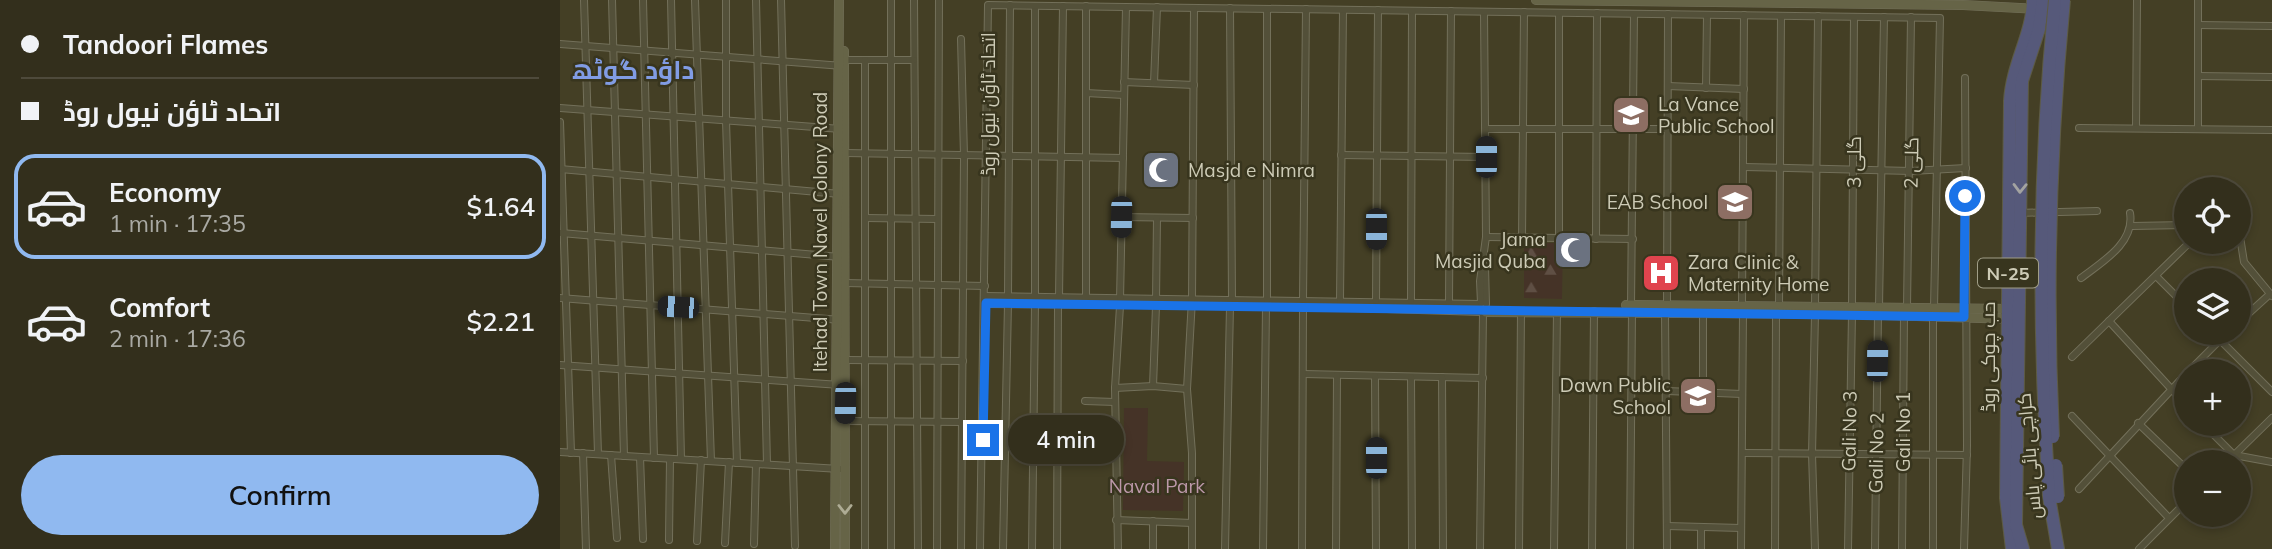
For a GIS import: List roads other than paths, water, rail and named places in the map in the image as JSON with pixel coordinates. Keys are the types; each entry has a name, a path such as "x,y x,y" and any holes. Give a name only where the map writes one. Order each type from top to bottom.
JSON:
{"highway":[{"name":"کراچی بائی پاس","path":"2054,497 2042,395 2042,154 2055,0"},
{"name":"کراچی بائی پاس","path":"2057,544 2051,396 2050,260 2054,107 2064,0"},
{"path":"2023,549 2016,525 2014,213 2022,81 2038,4"},
{"name":"حب چوکی روڈ","path":"2012,549 2007,498 2013,314"}],"street":[{"path":"584,0 598,454"},
{"path":"612,0 624,456"},
{"path":"643,0 654,458"},
{"path":"671,0 681,459"},
{"path":"695,0 711,461"},
{"path":"726,0 726,121 737,463"},
{"path":"756,0 767,464"},
{"path":"781,0 795,546"},
{"name":"Itehad Town Navel Colony Road","path":"839,0 842,64"},
{"name":"Itehad Town Navel Colony Road","path":"845,0 841,129 840,469 845,549"},
{"path":"891,0 891,549"},
{"path":"914,0 918,549"},
{"path":"937,549 939,0"},
{"path":"1536,0 2038,4"},
{"path":"2136,127 2137,0"},
{"path":"2198,0 2198,128"},
{"name":"اتحاد ٹاؤن نیول روڈ","path":"980,549 986,300 988,5 1940,18 1937,169"},
{"path":"1003,549 1010,5"},
{"path":"1032,549 1035,6"},
{"path":"1057,549 1063,6"},
{"path":"1086,6 1086,299"},
{"path":"1118,549 1115,388 1120,303 1126,7"},
{"path":"1154,83 1157,7"},
{"path":"1192,549 1192,453 1187,389 1192,303 1194,8"},
{"path":"1225,549 1231,303 1230,8"},
{"path":"1263,549 1267,9"},
{"path":"1303,549 1306,9"},
{"path":"1340,301 1343,10"},
{"path":"1376,301 1378,10"},
{"path":"1411,301 1412,11"},
{"path":"1449,303 1451,11"},
{"path":"1480,549 1486,237 1485,12"},
{"path":"1522,238 1524,12"},
{"path":"1559,13 1559,238"},
{"path":"1597,13 1597,239"},
{"path":"1630,549 1634,14"},
{"path":"1667,549 1668,14"},
{"path":"1706,88 1707,15"},
{"path":"1741,549 1744,15"},
{"path":"1775,549 1781,16"},
{"path":"1815,549 1812,454 1818,16"},
{"name":"گلی 3","path":"1852,310 1854,17"},
{"name":"گلی 2","path":"1878,311 1884,17"},
{"name":"گلی 2","path":"1905,312 1911,171 1911,18"},
{"path":"2198,25 2272,26"},
{"path":"961,39 964,156 961,549"},
{"path":"560,44 783,63 842,64 865,60 914,60"},
{"path":"865,60 865,549"},
{"path":"2198,76 2272,77"},
{"path":"1964,549 1967,455 1964,313 1965,78"},
{"path":"1124,82 1194,85"},
{"path":"1668,86 1744,89"},
{"path":"1086,93 1124,95"},
{"path":"560,108 841,129"},
{"path":"560,122 563,299 571,453"},
{"path":"2079,128 2272,130"},
{"name":"Itehad Town Navel Colony Road","path":"841,129 845,153 841,194"},
{"path":"1486,129 1668,129"},
{"path":"845,153 1123,158"},
{"path":"1341,155 1486,157"},
{"path":"1744,167 1911,171 1966,168"},
{"path":"561,169 841,194"},
{"path":"1933,549 1937,169"},
{"path":"2014,213 2097,211"},
{"path":"2081,278 2126,239 2132,226 2130,213"},
{"path":"1121,217 1193,218"},
{"path":"866,218 937,219"},
{"path":"1153,386 1157,218"},
{"path":"2132,226 2174,225"},
{"path":"562,233 841,257"},
{"path":"1486,237 1633,239"},
{"path":"2072,357 2178,254"},
{"path":"2243,254 2244,262 2271,295 2251,312"},
{"name":"Itehad Town Navel Colony Road","path":"835,549 845,421 841,385 846,360 842,320 845,283 841,257"},
{"path":"2156,276 2174,294"},
{"path":"845,283 985,286"},
{"path":"563,299 842,320"},
{"path":"1058,301 1086,299 1120,303"},
{"path":"986,300 2013,314"},
{"path":"1303,303 1411,301 1521,311 1632,308"},
{"path":"1666,308 1703,313 1742,309"},
{"name":"Gali No 3","path":"1848,549 1852,310"},
{"path":"1519,549 1521,311"},
{"path":"1554,549 1557,311"},
{"path":"1592,549 1594,311"},
{"name":"Gali No 2","path":"1875,549 1878,311"},
{"name":"Gali No 1","path":"1902,549 1905,312"},
{"path":"1703,313 1703,392"},
{"path":"2109,321 2174,393"},
{"path":"2201,359 2215,345"},
{"path":"2225,345 2272,392"},
{"path":"846,360 963,361"},
{"path":"560,365 841,385"},
{"path":"1304,374 1483,378"},
{"path":"1336,549 1337,375"},
{"path":"1376,376 1376,549"},
{"path":"1411,376 1412,549"},
{"path":"1442,377 1443,549"},
{"path":"1115,388 1153,386 1187,389"},
{"path":"2079,489 2174,387"},
{"path":"1667,391 1742,394"},
{"path":"1085,401 1115,402"},
{"path":"2072,416 2169,518"},
{"path":"2239,450 2272,418"},
{"path":"845,421 962,422"},
{"path":"2138,423 2174,458"},
{"path":"2215,436 2229,450"},
{"path":"560,452 840,469"},
{"path":"583,453 586,549"},
{"path":"1742,453 1967,455"},
{"path":"611,455 617,538"},
{"path":"640,457 643,539"},
{"path":"669,540 670,458"},
{"path":"2251,458 2272,462"},
{"path":"697,541 701,460"},
{"path":"725,543 729,462"},
{"path":"754,544 756,464"},
{"path":"2138,549 2174,513"},
{"path":"1116,520 1192,523"},
{"path":"1153,521 1153,549"},
{"path":"1667,526 1741,528"},
{"path":"1701,549 1702,527"}],"place":[{"name":"La Vance Public School","path":"1631,115"},
{"name":"Masjd e Nimra","path":"1161,170"},
{"name":"EAB School","path":"1735,202"},
{"name":"Jama Masjid Quba","path":"1573,250"},
{"name":"Zara Clinic & Maternity Home","path":"1661,273"},
{"name":"Dawn Public School","path":"1698,396"}],"district":[{"name":"داؤد گوٹھ","path":"633,69"}],"park label":[{"name":"Naval Park","path":"1157,486"}]}
